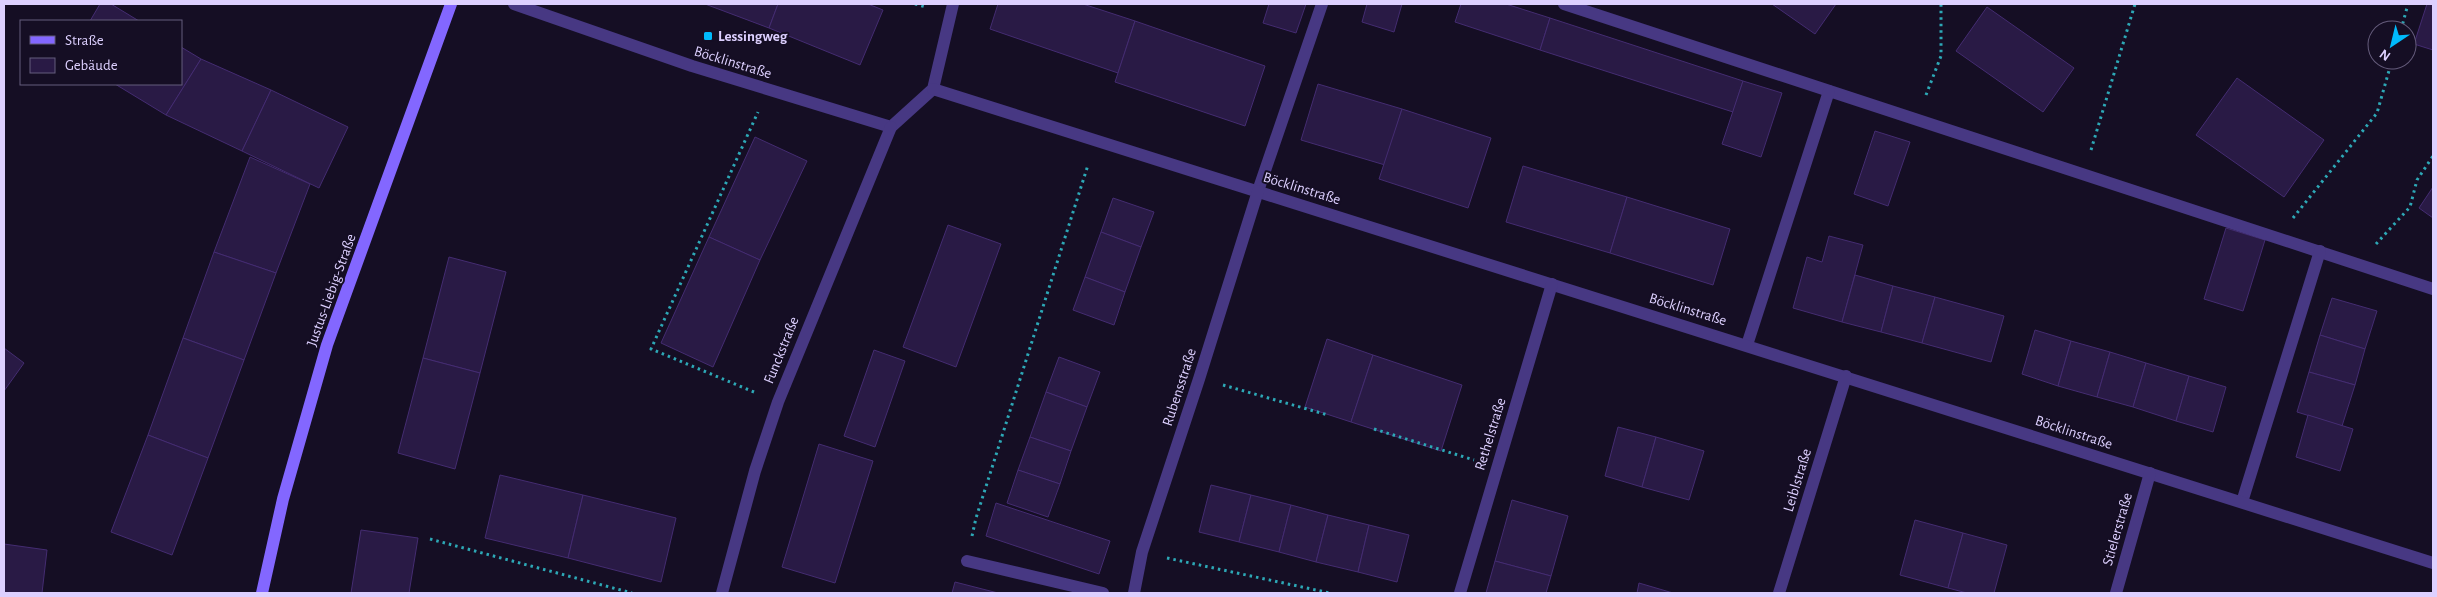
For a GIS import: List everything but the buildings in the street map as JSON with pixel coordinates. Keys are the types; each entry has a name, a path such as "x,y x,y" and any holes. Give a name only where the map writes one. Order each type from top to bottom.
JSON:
{"main road":[{"name":"Justus-Liebig-Straße","path":"262,593 284,499 327,345 451,4"}],"street":[{"name":"Böcklinstraße","path":"514,4 692,66 891,127"},
{"path":"891,127 933,89 953,4"},
{"name":"Rubensstraße","path":"1134,593 1142,552 1258,191 1322,4"},
{"path":"1564,4 2433,289"},
{"name":"Böcklinstraße","path":"933,89 2433,563"},
{"path":"1747,345 1829,91"},
{"name":"Funckstraße","path":"722,593 755,470 778,402 891,127"},
{"path":"2242,502 2320,252"},
{"name":"Rethelstraße","path":"1460,593 1552,284"},
{"name":"Leiblstraße","path":"1779,593 1846,376"},
{"name":"Stielerstraße","path":"2116,593 2150,473"},
{"path":"967,561 1103,593"}],"path":[{"path":"1916,119 1941,56 1941,4"},
{"path":"2084,174 2135,4"},
{"path":"2404,20 2408,4"},
{"path":"2277,237 2377,113 2389,70"},
{"path":"768,90 652,349 778,402"},
{"path":"973,535 979,508 1096,141"},
{"path":"2357,264 2410,207 2416,180 2433,156"},
{"path":"1199,379 1328,415"},
{"path":"1374,429 1497,467"},
{"path":"430,539 632,593"},
{"path":"1142,552 1330,593"}],"place":[{"name":"Lessingweg","path":"708,36"}]}
